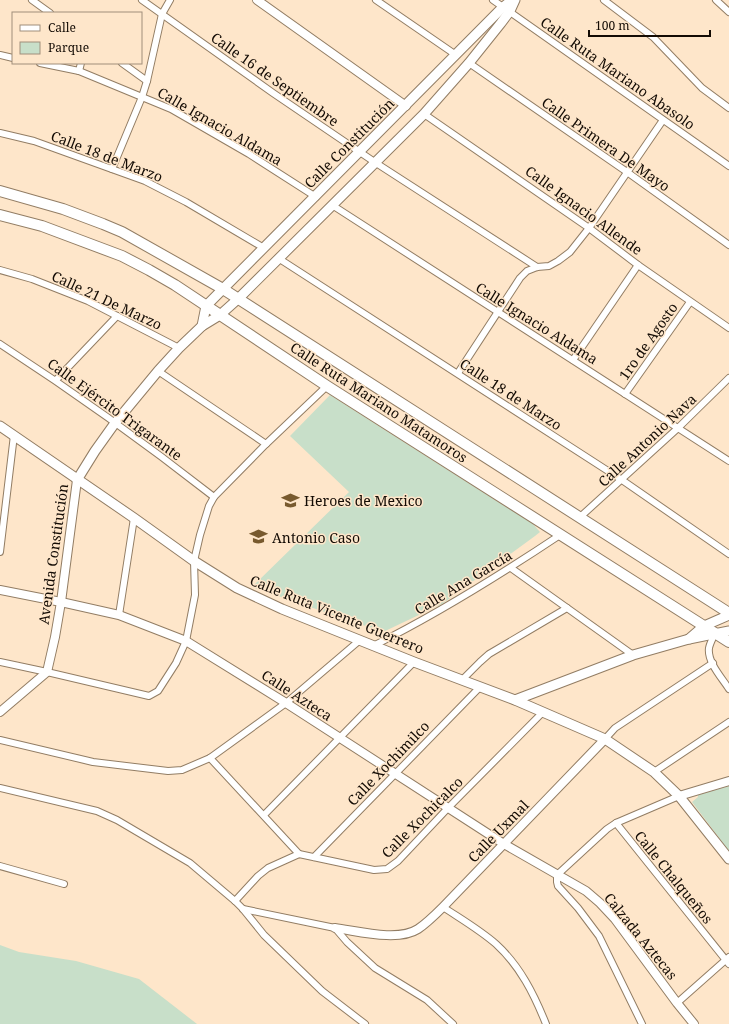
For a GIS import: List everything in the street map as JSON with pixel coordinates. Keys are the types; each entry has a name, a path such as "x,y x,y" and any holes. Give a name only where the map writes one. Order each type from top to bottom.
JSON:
{"main road":[{"name":"Calle Constitución","path":"220,315 239,298 424,114 469,63 513,0"},
{"name":"Calle Constitución","path":"206,306 456,55 506,9"},
{"name":"Calle Ruta Mariano Matamoros","path":"0,191 63,209 122,232 239,298 729,614"},
{"name":"Calle Ruta Mariano Matamoros","path":"0,215 42,226 122,256 156,273 327,386 729,642"},
{"path":"202,326 206,306"},
{"name":"Avenida Constitución","path":"77,480 115,423 158,371 202,326 220,315"},
{"name":"Calle Ruta Vicente Guerrero","path":"0,426 194,561 252,596 414,662 516,700 605,739 654,772 678,796 729,859"},
{"path":"689,639 704,626 729,614"},
{"path":"516,700 633,655 689,639 729,631"}],"street":[{"path":"32,0 49,12"},
{"name":"Calle 16 de Septiembre","path":"142,0 273,93 376,163 537,267"},
{"path":"112,169 142,97 162,14 170,0"},
{"path":"257,0 406,106"},
{"path":"376,0 456,55"},
{"name":"Calle Ruta Mariano Abasolo","path":"493,0 729,166"},
{"path":"604,0 654,37 702,88 729,108"},
{"path":"716,0 729,12"},
{"path":"0,55 12,58"},
{"name":"Calle Primera De Mayo","path":"469,63 627,172 729,245"},
{"name":"Calle Ignacio Aldama","path":"45,64 79,71 171,109 249,154 316,197"},
{"path":"79,71 81,64"},
{"path":"123,64 147,81"},
{"name":"Calle Ignacio Allende","path":"424,114 589,228 638,265 729,328"},
{"path":"458,373 520,278 527,271 537,267 549,266 570,252 589,228 663,120"},
{"name":"Calle 18 de Marzo","path":"0,133 34,142 145,181 186,202 264,248"},
{"name":"Calle Ignacio Aldama","path":"332,205 729,461"},
{"name":"Calle 18 de Marzo","path":"278,258 622,480 729,554"},
{"path":"573,360 638,265"},
{"name":"Calle 21 De Marzo","path":"0,270 32,279 88,301 179,348"},
{"name":"1ro de Agosto","path":"625,394 690,302"},
{"path":"56,380 117,316"},
{"name":"Calle Ejército Trigarante","path":"0,344 56,380 166,459 214,497"},
{"path":"158,371 266,444"},
{"name":"Calle Antonio Nava","path":"579,518 678,428 729,378"},
{"path":"0,662 149,696 158,691 176,663 186,641 195,595 194,561 209,506 214,497 266,444 327,386"},
{"path":"0,552 14,435"},
{"name":"Avenida Constitución","path":"47,672 61,602 77,480"},
{"path":"119,615 134,518"},
{"name":"Calle Ana García","path":"375,645 415,625 511,568 560,535"},
{"path":"511,568 633,655"},
{"name":"Calle Azteca","path":"0,590 119,615 186,641 286,703 504,844 557,875"},
{"path":"462,680 489,654 567,608"},
{"path":"716,633 709,650 713,663 729,689"},
{"path":"0,740 93,762 168,771 192,766 210,758 286,703 360,640"},
{"path":"264,815 414,662"},
{"name":"Calle Uxmal","path":"243,909 335,928 392,936 405,935 417,930 444,906 615,728 713,663"},
{"path":"0,712 35,684 47,672"},
{"name":"Calle Xochimilco","path":"314,857 480,687"},
{"name":"Calle Xochicalco","path":"299,854 374,870 387,869 398,861 543,712"},
{"path":"654,772 729,722"},
{"path":"210,758 299,854 268,868 258,876 235,901"},
{"path":"642,1024 599,936 578,908 558,886 557,875 616,822 678,796 729,781"},
{"path":"0,788 97,811 117,820 190,863 235,901 264,935 322,991 365,1024"},
{"name":"Calle Chalqueños","path":"616,822 728,960"},
{"path":"0,866 64,884"},
{"name":"Calzada Aztecas","path":"557,875 586,891 600,903 615,920 694,1024"},
{"path":"444,906 495,944 511,959 525,979 546,1024"},
{"path":"335,928 347,942 375,968 427,1000 453,1024"},
{"path":"677,1003 728,960"}],"green space":[{"path":"330,395 533,524 540,532 442,604 383,632 252,587 349,492 290,436"},
{"path":"729,786 729,851 692,802 698,797 698,795"},
{"path":"0,945 19,952 76,961 139,979 197,1024 0,1024"}],"place":[{"name":"Heroes de Mexico","path":"291,500"},
{"name":"Antonio Caso","path":"259,537"}]}
